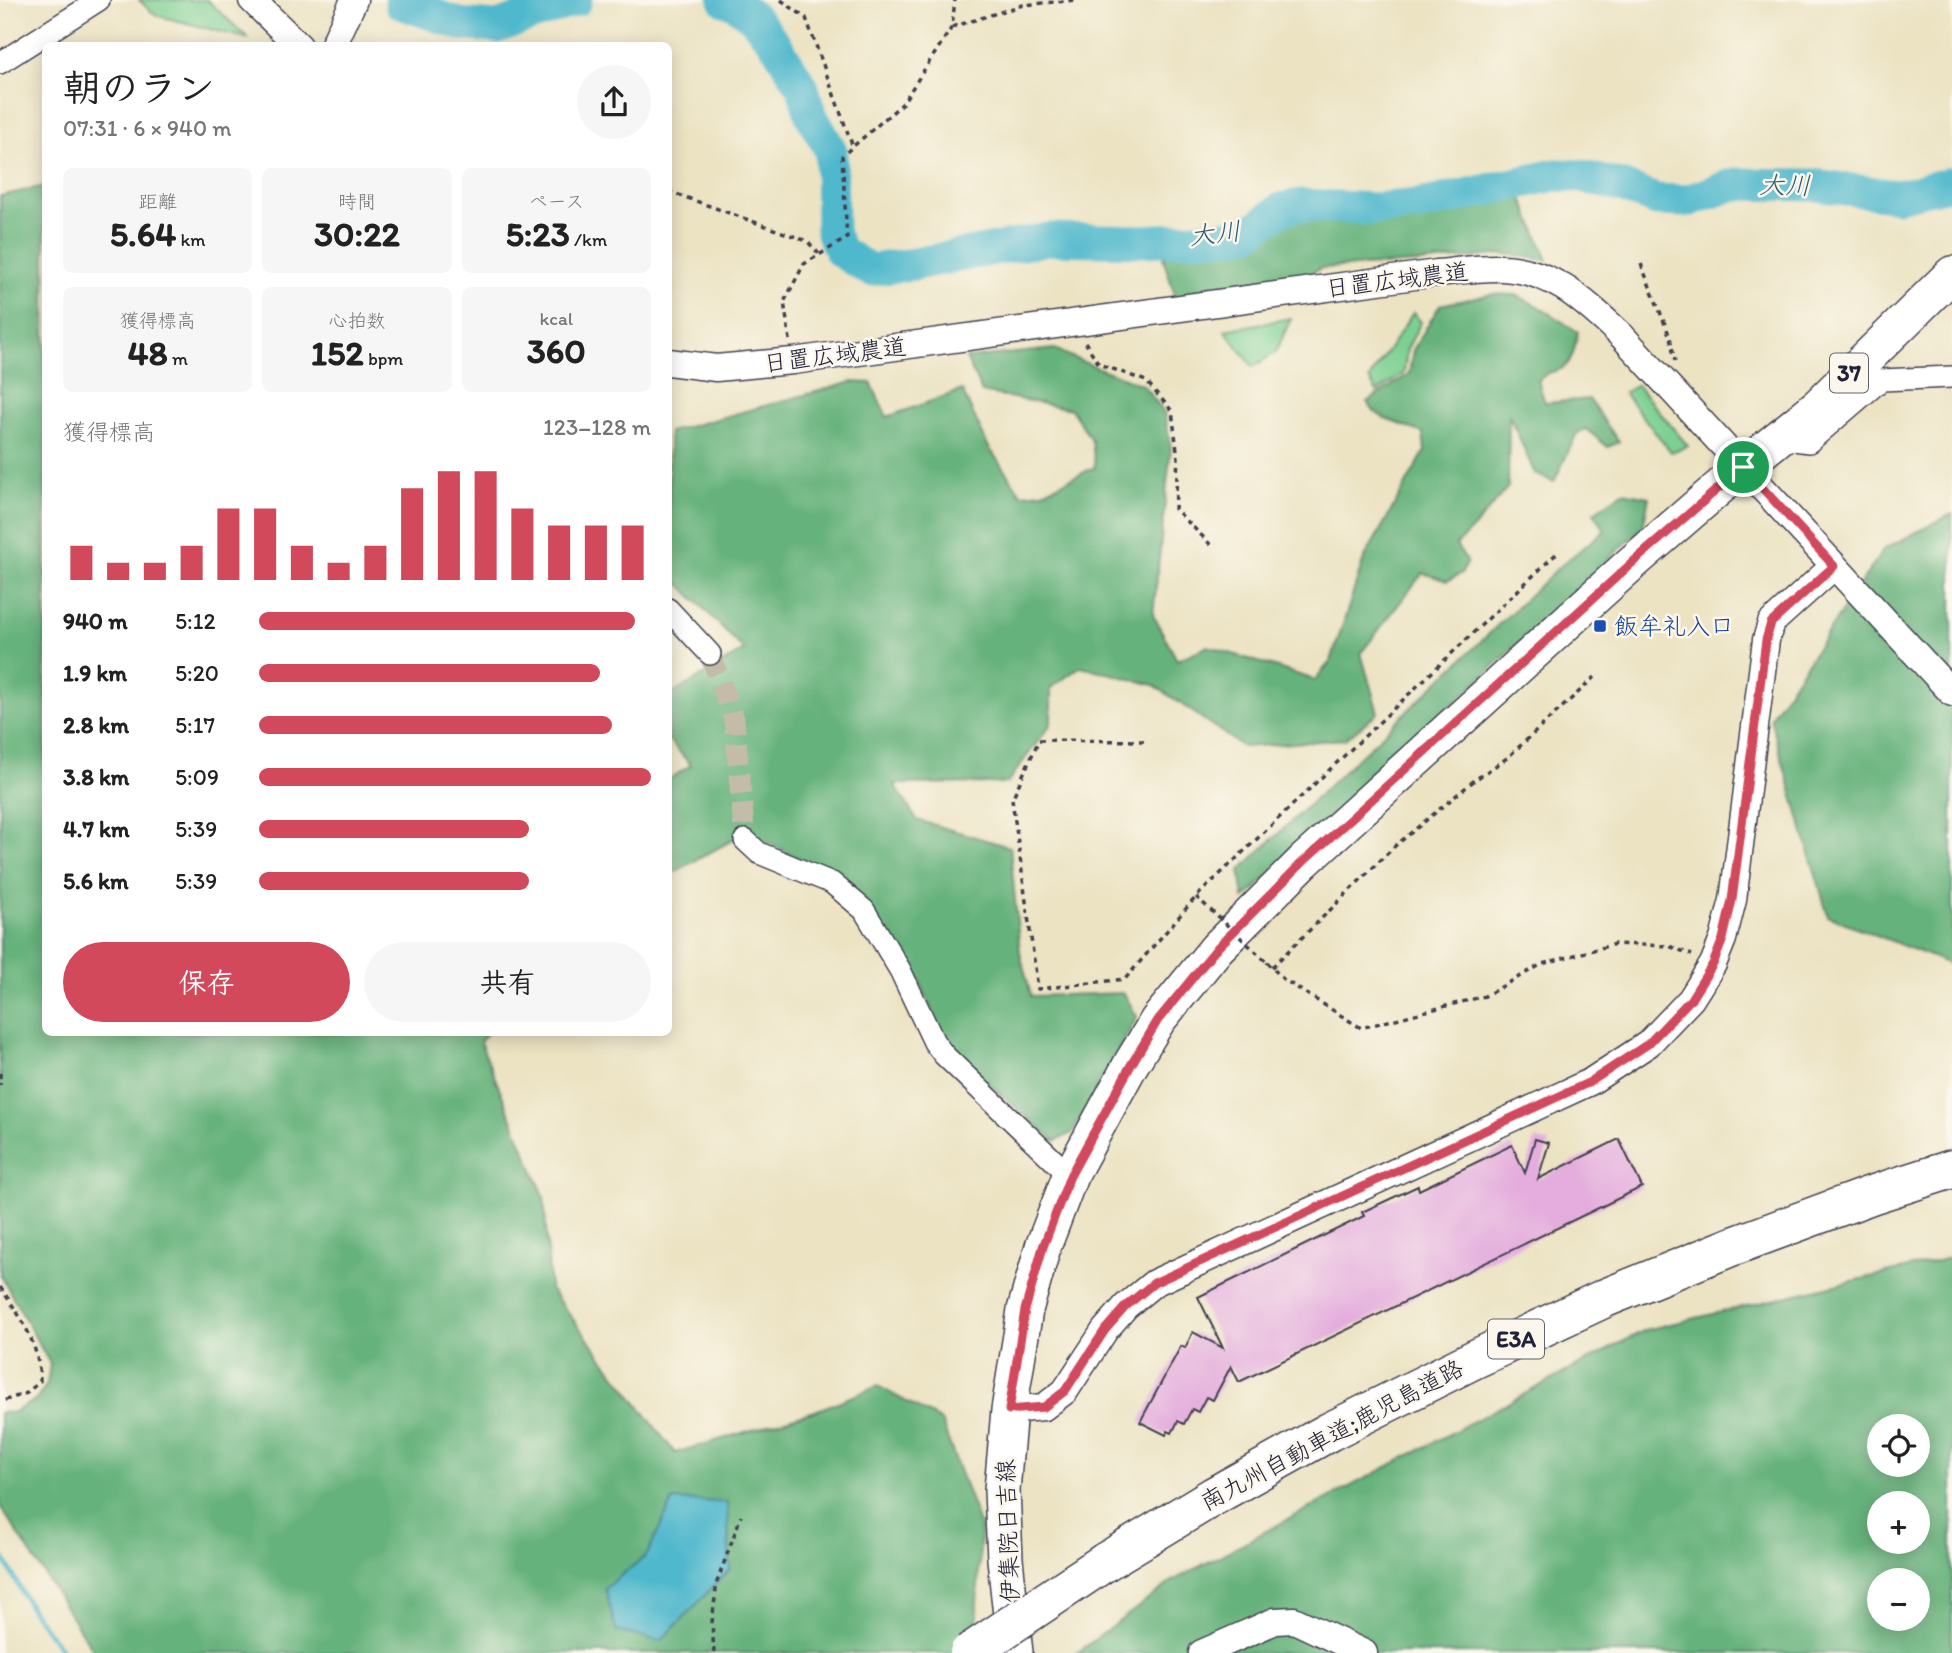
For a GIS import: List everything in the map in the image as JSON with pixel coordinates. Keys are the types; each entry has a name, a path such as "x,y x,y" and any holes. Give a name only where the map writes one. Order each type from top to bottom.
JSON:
{"highway":[{"name":"南九州自動車道;鹿児島道路","path":"969,1653 1105,1562 1214,1496 1329,1432 1486,1353 1605,1298 1731,1247 1871,1195 1952,1169"}],"main road":[{"name":"伊集院日吉線","path":"1013,1652 1002,1490 1009,1410 1025,1310 1043,1247 1070,1176 1158,1020 1217,948 1313,853 1632,563 1819,405 1952,274"}],"street":[{"path":"0,63 99,0"},
{"path":"252,0 295,42"},
{"path":"335,42 354,0"},
{"name":"日置広域農道","path":"672,362 716,368 793,362 1437,273 1503,268 1521,271 1553,281 1594,310 1622,336 1952,693"},
{"path":"1780,438 1810,442 1881,380 1952,377"},
{"path":"1009,1410 1044,1407 1065,1391 1105,1330 1126,1306 1154,1283 1590,1082 1648,1044 1691,999 1713,964 1723,939 1732,900 1766,640 1771,623 1834,566"},
{"path":"672,612 710,653"},
{"path":"745,840 759,853 832,883 864,910 900,970 939,1049 1070,1176"},
{"path":"1202,1653 1275,1621 1294,1620 1364,1653"}],"path":[{"path":"781,0 806,18 853,147"},
{"path":"793,362 784,302 804,264 847,238 842,156 902,104 952,27 955,0"},
{"path":"952,27 1023,5 1076,0"},
{"path":"672,192 807,242 820,255"},
{"path":"1641,264 1670,337 1675,364"},
{"path":"1073,324 1099,364 1146,381 1172,411 1178,458 1175,509 1212,547"},
{"path":"1144,741 1039,740 1012,799 1038,989 1125,979 1196,897 1558,554"},
{"path":"1272,967 1395,846 1476,779 1507,758 1595,677"},
{"path":"1196,897 1283,979 1361,1028 1485,996 1542,964 1615,944 1669,946 1713,964"},
{"path":"0,1073 0,1085"},
{"path":"0,1287 21,1318 39,1360 40,1381 27,1393 0,1402"},
{"path":"714,1653 712,1622 717,1582 741,1516"}],"green space":[{"path":"139,0 207,0 249,39 155,15"},
{"path":"42,187 42,1036 485,1036 480,1042 544,1196 550,1289 675,1453 815,1411 878,1386 941,1421 981,1529 977,1606 979,1653 99,1653 93,1650 0,1506 0,1412 12,1413 36,1400 47,1384 50,1364 0,1274 0,196"},
{"path":"1521,196 1548,260 1504,254 1419,263 1321,268 1257,299 1178,305 1163,258 1172,251 1260,239 1307,212 1430,214"},
{"path":"1492,294 1516,295 1578,332 1574,352 1567,365 1545,374 1538,381 1545,403 1589,399 1619,442 1608,447 1586,429 1577,433 1554,482 1535,474 1509,415 1508,487 1456,545 1467,562 1462,573 1447,581 1423,573 1361,653 1378,713 1345,739 1243,747 1154,685 1081,666 1051,688 1051,724 1007,783 894,784 917,820 1010,847 1020,953 1031,996 1124,993 1137,1017 1072,1133 1055,1141 945,1046 918,976 849,884 747,832 672,873 672,777 691,765 672,743 672,694 744,650 672,576 672,431 852,382 871,383 887,417 962,390 988,446 1021,494 1043,492 1095,467 1092,441 1071,409 982,392 966,358 1055,349 1143,385 1164,412 1171,447 1153,615 1177,660 1208,646 1315,680 1331,661 1364,559 1425,451 1423,433 1384,418 1367,402 1409,374 1413,350 1440,305"},
{"path":"1413,313 1421,322 1407,349 1404,373 1377,392 1369,379"},
{"path":"1291,318 1276,352 1253,367 1225,330"},
{"path":"1637,385 1688,446 1671,452 1624,393"},
{"path":"1623,492 1649,497 1643,527 1244,899 1240,870 1559,567 1605,530 1594,512"},
{"path":"1952,514 1952,965 1828,916 1770,718 1884,549"},
{"path":"1952,1256 1952,1653 1077,1653 1174,1580 1645,1330"}],"water":[{"path":"673,1500 727,1502 730,1569 661,1641 616,1631 605,1588 647,1555"}],"building":[{"path":"1535,1139 1549,1143 1538,1179 1619,1139 1642,1187 1239,1382 1231,1366 1213,1400 1206,1397 1198,1412 1192,1409 1184,1424 1178,1421 1172,1433 1168,1431 1166,1435 1140,1422 1181,1346 1185,1348 1193,1332 1223,1348 1198,1297 1364,1216 1362,1212 1418,1186 1419,1190 1512,1145 1525,1173"}],"waterway":[{"name":"大川","path":"401,3 459,24 497,27 576,0"},
{"name":"大川","path":"725,0 734,3 753,17 776,45 802,86 811,115 831,151 832,233 841,252 870,270 1049,239 1144,241 1247,234 1281,209 1301,205 1374,209 1420,205 1555,175 1580,176 1624,187 1656,200 1687,201 1735,184 1815,185 1898,196 1952,183"},
{"path":"0,1551 32,1611 64,1653"}],"tunnel":[{"path":"710,654 734,719 745,840"}],"place":[{"name":"飯牟礼入口","path":"1600,626"}],"route":[{"path":"1743,467 1834,566 1771,623 1766,640 1732,900 1723,939 1713,964 1691,999 1648,1044 1590,1082 1154,1283 1126,1306 1105,1330 1065,1391 1044,1407 1009,1410 1025,1310 1043,1247 1070,1176 1158,1020 1186,984 1217,948 1303,862 1632,563 1743,467"}]}
